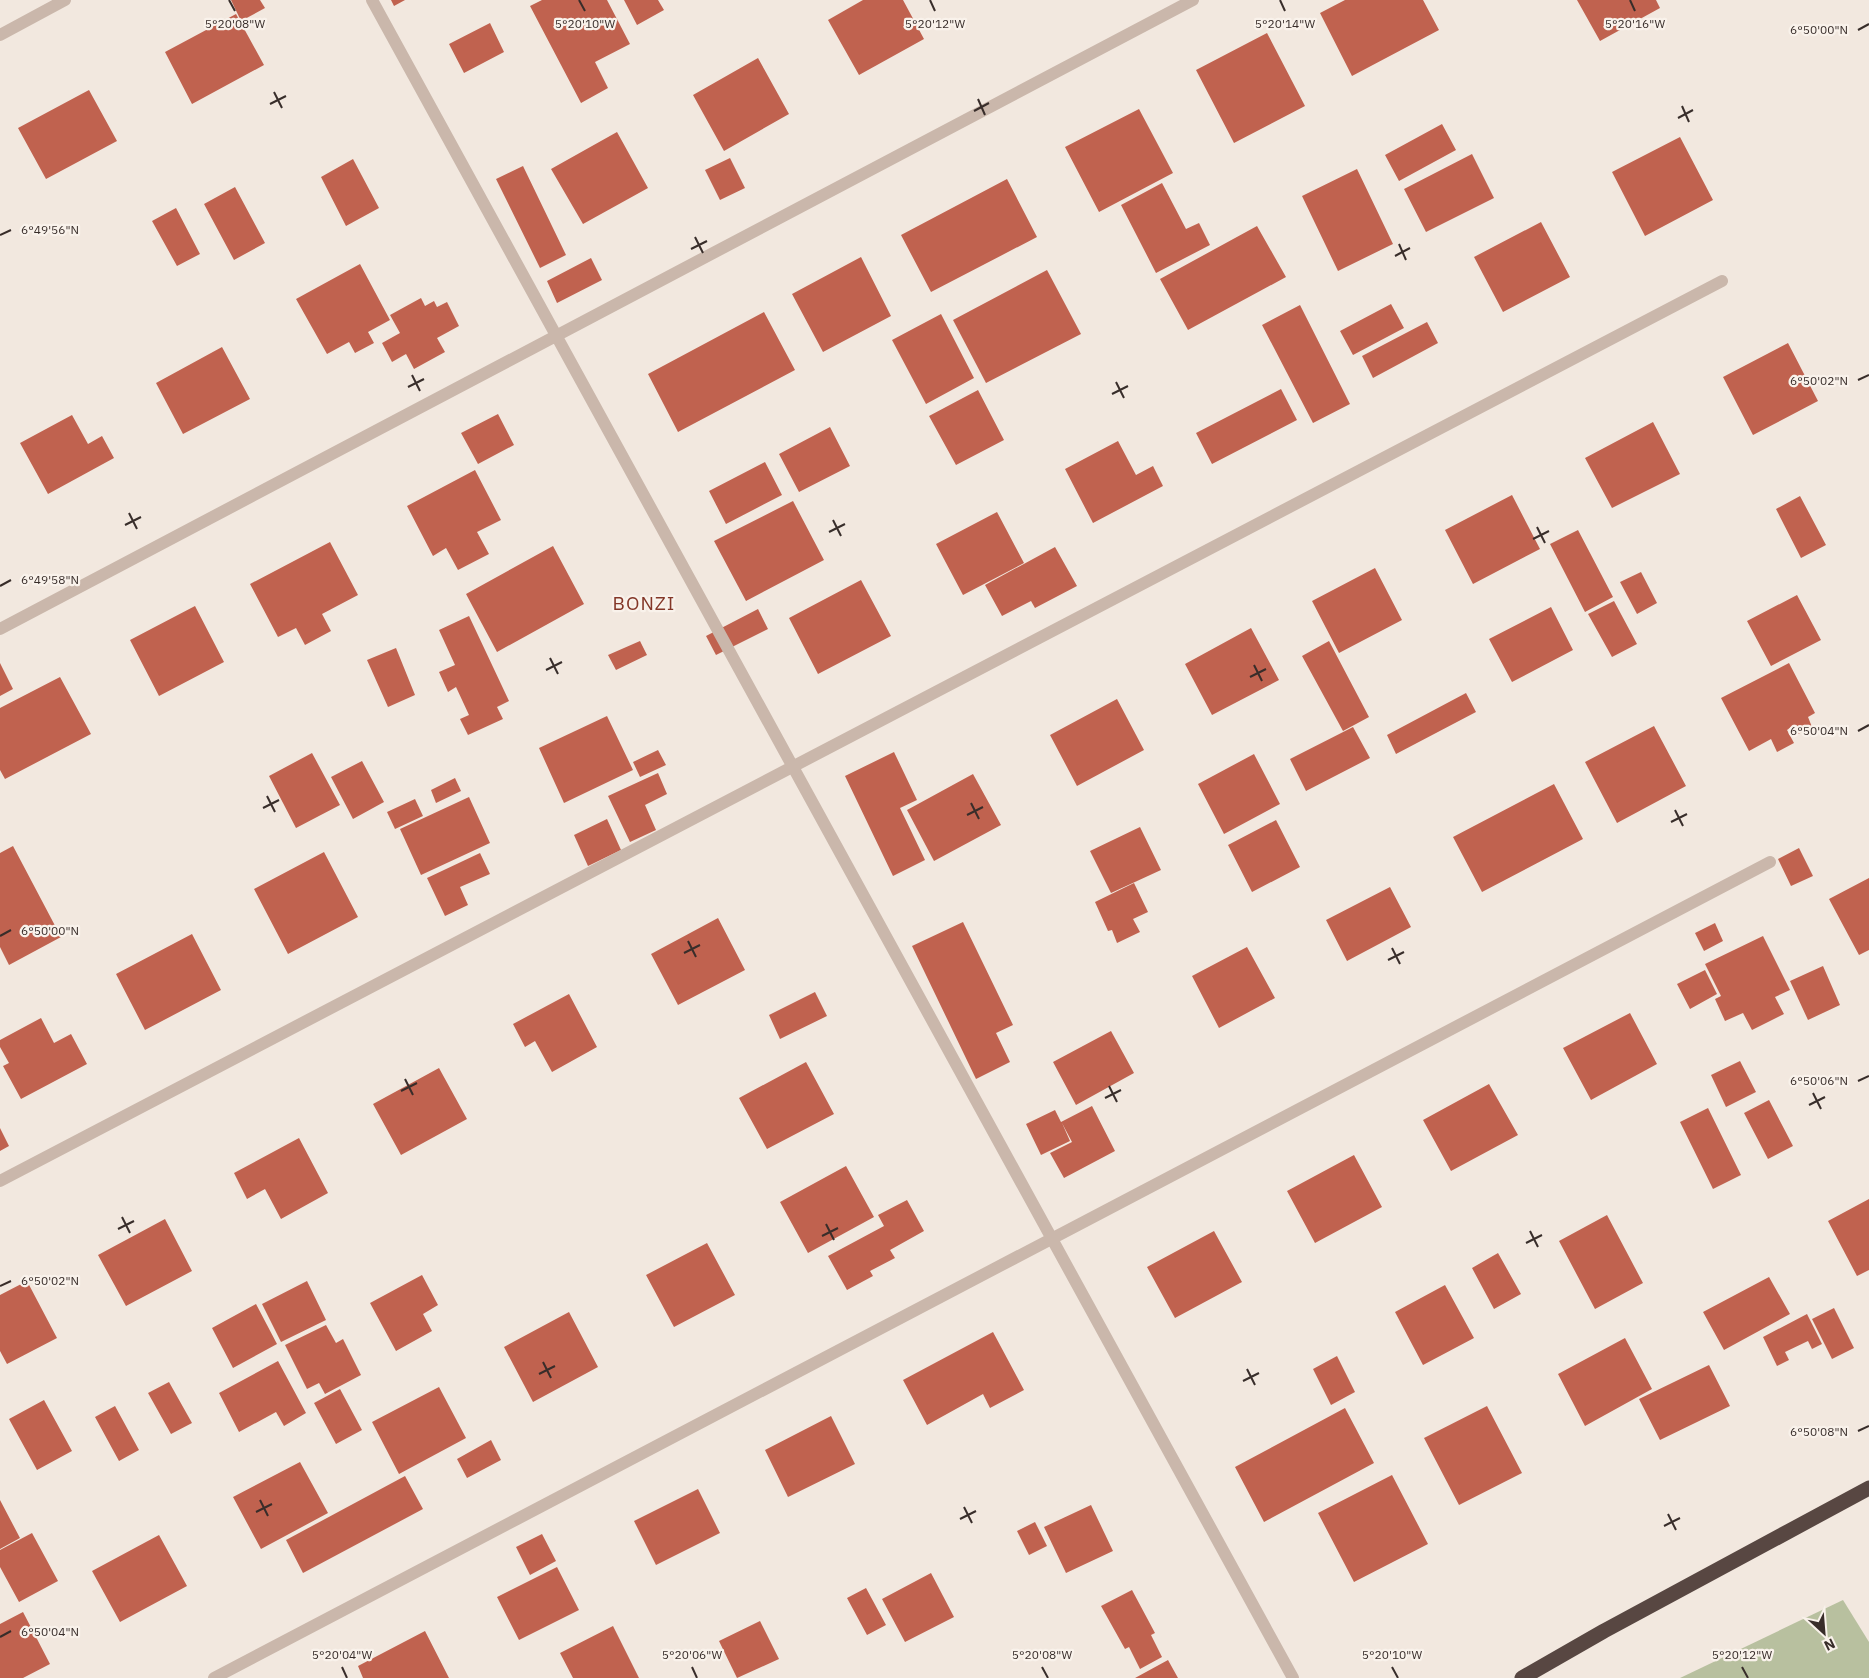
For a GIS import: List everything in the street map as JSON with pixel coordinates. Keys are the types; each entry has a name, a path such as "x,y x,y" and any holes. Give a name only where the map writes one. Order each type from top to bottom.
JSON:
{"highway":[{"path":"1522,1678 1604,1631 1869,1488"}],"street":[{"path":"0,35 65,0"},
{"path":"372,0 1293,1678"},
{"path":"0,629 1194,0"},
{"path":"0,1181 1722,281"},
{"path":"214,1678 1770,862"}],"green space":[{"path":"1843,1600 1869,1642 1869,1678 1680,1678"}],"building":[{"path":"231,0 260,0 265,8 241,21"},
{"path":"391,0 405,0 394,6"},
{"path":"542,0 607,0 630,44 595,62 608,88 581,103 530,6"},
{"path":"624,0 658,0 664,10 637,25"},
{"path":"863,0 903,0 924,39 859,75 828,20"},
{"path":"1345,0 1423,0 1439,30 1352,76 1320,13"},
{"path":"1577,0 1656,0 1660,8 1600,41"},
{"path":"236,14 264,65 192,104 165,52"},
{"path":"490,23 504,52 464,73 449,44"},
{"path":"1267,33 1305,106 1234,143 1196,70"},
{"path":"758,58 789,114 724,151 693,95"},
{"path":"89,90 117,141 46,179 18,128"},
{"path":"1139,109 1173,173 1099,212 1065,147"},
{"path":"1442,124 1456,150 1399,181 1385,155"},
{"path":"617,132 648,188 583,224 551,169"},
{"path":"1680,137 1713,200 1645,236 1612,172"},
{"path":"1472,154 1494,198 1426,232 1404,189"},
{"path":"730,158 745,188 720,200 705,170"},
{"path":"353,159 379,208 346,226 321,177"},
{"path":"523,166 566,255 540,268 496,179"},
{"path":"1357,169 1393,244 1338,271 1302,196"},
{"path":"1007,179 1037,237 931,292 901,235"},
{"path":"1162,183 1186,229 1199,223 1210,245 1156,273 1121,205"},
{"path":"235,187 265,243 234,260 204,204"},
{"path":"176,208 200,254 177,266 152,221"},
{"path":"1541,222 1570,277 1503,312 1474,257"},
{"path":"1257,226 1286,277 1188,330 1160,279"},
{"path":"861,257 891,316 823,352 792,294"},
{"path":"591,258 602,280 557,303 547,281"},
{"path":"360,264 390,320 368,332 374,343 355,353 349,342 327,354 296,299"},
{"path":"1047,270 1081,334 986,383 953,320"},
{"path":"421,298 425,306 434,301 437,307 447,302 459,326 437,338 445,352 414,369 406,354 392,362 382,343 400,333 390,315"},
{"path":"1391,304 1404,328 1353,355 1340,331"},
{"path":"1300,305 1350,404 1313,423 1262,325"},
{"path":"764,312 795,370 678,432 648,374"},
{"path":"941,314 974,378 926,404 892,340"},
{"path":"1427,322 1438,343 1373,378 1362,356"},
{"path":"1788,343 1818,401 1753,435 1723,377"},
{"path":"222,347 250,399 183,434 156,383"},
{"path":"1281,389 1297,420 1212,464 1196,433"},
{"path":"978,390 1004,440 956,465 929,416"},
{"path":"498,414 514,445 478,464 461,433"},
{"path":"72,415 88,444 102,436 114,458 48,494 20,443"},
{"path":"1653,422 1680,474 1612,508 1585,458"},
{"path":"830,427 850,466 799,492 779,454"},
{"path":"1118,441 1136,475 1153,466 1163,486 1093,523 1065,469"},
{"path":"765,462 782,495 726,524 709,491"},
{"path":"475,470 501,520 477,532 489,554 458,570 446,548 433,556 407,506"},
{"path":"1512,495 1540,549 1473,584 1445,530"},
{"path":"1800,496 1826,545 1801,558 1776,509"},
{"path":"793,501 824,560 746,601 714,541"},
{"path":"997,512 1024,563 963,595 936,544"},
{"path":"1578,530 1613,597 1585,612 1550,544"},
{"path":"330,542 358,595 322,614 331,631 305,645 296,628 278,637 250,584"},
{"path":"553,546 584,604 497,652 466,594"},
{"path":"1055,547 1077,586 1035,608 1031,601 1002,616 985,585"},
{"path":"1375,568 1402,620 1339,653 1312,601"},
{"path":"1641,572 1657,603 1637,614 1620,582"},
{"path":"861,580 891,636 818,674 789,618"},
{"path":"1797,595 1821,640 1771,666 1747,621"},
{"path":"1614,601 1637,644 1612,657 1588,614"},
{"path":"195,606 224,662 159,696 130,640"},
{"path":"1551,607 1573,650 1512,682 1489,639"},
{"path":"758,609 768,629 716,655 706,636"},
{"path":"469,616 509,701 497,707 503,719 468,735 460,719 469,715 456,687 448,692 439,672 455,665 439,630"},
{"path":"1251,628 1279,680 1212,715 1185,664"},
{"path":"640,641 647,655 616,670 608,655"},
{"path":"1329,641 1369,717 1343,731 1302,656"},
{"path":"396,648 415,695 388,707 367,660"},
{"path":"0,663 13,689 0,696"},
{"path":"1789,663 1815,713 1808,717 1812,727 1796,735 1791,727 1787,730 1794,743 1777,752 1771,739 1749,751 1721,698"},
{"path":"60,677 91,734 5,779 0,770 0,708"},
{"path":"1466,693 1476,712 1396,754 1387,735"},
{"path":"1117,699 1144,750 1077,786 1050,735"},
{"path":"607,716 633,770 564,803 539,748"},
{"path":"1654,726 1686,786 1617,823 1585,762"},
{"path":"1353,727 1370,758 1306,791 1290,759"},
{"path":"658,750 666,765 640,777 633,762"},
{"path":"894,752 917,800 900,808 925,860 893,876 845,776"},
{"path":"312,753 340,805 296,828 269,776"},
{"path":"1254,754 1280,804 1224,834 1198,784"},
{"path":"362,761 384,802 353,819 331,777"},
{"path":"658,773 667,794 645,805 656,830 630,842 608,796"},
{"path":"973,774 1001,825 934,861 907,810"},
{"path":"455,778 461,791 436,803 431,790"},
{"path":"1554,784 1583,839 1482,892 1453,837"},
{"path":"469,797 490,843 421,875 400,829"},
{"path":"415,799 423,816 395,829 387,812"},
{"path":"607,819 621,850 588,866 574,835"},
{"path":"1276,820 1300,867 1252,892 1228,845"},
{"path":"1140,827 1161,870 1111,893 1090,851"},
{"path":"13,846 61,937 9,965 0,947 0,853"},
{"path":"1799,848 1813,876 1791,886 1778,859"},
{"path":"324,852 358,917 288,954 254,889"},
{"path":"480,853 490,874 460,887 468,905 445,916 427,878"},
{"path":"1869,878 1869,950 1859,955 1829,899"},
{"path":"1134,883 1148,912 1133,919 1140,932 1117,943 1112,930 1108,931 1095,902"},
{"path":"1390,887 1411,927 1347,961 1326,920"},
{"path":"718,918 745,970 678,1005 651,954"},
{"path":"963,922 1013,1025 996,1033 1010,1062 976,1079 912,946"},
{"path":"1715,923 1723,941 1704,951 1695,933"},
{"path":"192,934 221,990 145,1030 116,974"},
{"path":"1763,936 1790,990 1775,997 1784,1014 1752,1030 1743,1013 1725,1021 1715,999 1721,996 1705,964"},
{"path":"1247,947 1275,998 1219,1028 1192,976"},
{"path":"1823,966 1840,1005 1808,1020 1790,981"},
{"path":"1705,970 1717,994 1690,1009 1677,984"},
{"path":"815,992 827,1016 780,1039 769,1015"},
{"path":"569,994 597,1047 552,1072 535,1041 525,1047 513,1024"},
{"path":"1630,1013 1657,1064 1591,1100 1563,1048"},
{"path":"41,1018 54,1043 71,1034 87,1064 21,1099 3,1066 9,1063 0,1047 0,1040"},
{"path":"1111,1031 1134,1073 1076,1105 1053,1062"},
{"path":"1740,1061 1756,1092 1726,1107 1711,1075"},
{"path":"806,1062 834,1114 767,1149 739,1098"},
{"path":"439,1068 467,1119 401,1155 373,1104"},
{"path":"1489,1084 1518,1135 1451,1171 1423,1120"},
{"path":"1769,1100 1793,1146 1768,1159 1744,1113"},
{"path":"1092,1106 1115,1151 1064,1178 1050,1153 1072,1142 1062,1123 1070,1141 1041,1155 1026,1124 1055,1110 1061,1122"},
{"path":"1708,1108 1741,1175 1713,1189 1680,1122"},
{"path":"0,1128 9,1146 0,1151"},
{"path":"299,1138 328,1193 281,1219 265,1189 247,1199 234,1173"},
{"path":"1354,1155 1382,1207 1315,1243 1287,1191"},
{"path":"846,1166 874,1217 808,1253 780,1202"},
{"path":"1869,1199 1869,1270 1857,1276 1828,1221"},
{"path":"907,1200 924,1231 890,1250 895,1258 870,1271 873,1276 847,1290 828,1256 884,1226 878,1215"},
{"path":"1607,1215 1643,1283 1595,1309 1559,1241"},
{"path":"165,1219 192,1271 126,1306 98,1255"},
{"path":"1214,1231 1242,1282 1175,1318 1147,1267"},
{"path":"707,1243 735,1295 674,1327 646,1275"},
{"path":"1498,1253 1521,1294 1494,1309 1472,1268"},
{"path":"422,1275 438,1305 423,1314 432,1331 396,1351 370,1303"},
{"path":"1769,1277 1790,1314 1724,1350 1703,1312"},
{"path":"27,1281 57,1338 7,1364 0,1351 0,1295"},
{"path":"307,1281 326,1320 281,1342 262,1304"},
{"path":"1445,1285 1474,1338 1423,1365 1395,1312"},
{"path":"256,1304 277,1344 233,1368 212,1328"},
{"path":"1834,1308 1854,1348 1832,1359 1812,1319"},
{"path":"569,1312 598,1367 533,1402 504,1347"},
{"path":"1807,1314 1822,1344 1812,1349 1808,1341 1785,1352 1789,1360 1777,1366 1763,1337"},
{"path":"326,1325 336,1343 343,1339 361,1375 325,1394 319,1383 307,1389 285,1345"},
{"path":"993,1332 1024,1390 990,1408 983,1394 927,1425 903,1380"},
{"path":"1625,1338 1652,1389 1585,1426 1558,1374"},
{"path":"1337,1356 1355,1392 1331,1405 1313,1369"},
{"path":"278,1361 306,1413 284,1426 276,1412 239,1432 219,1393"},
{"path":"1709,1365 1730,1406 1660,1440 1639,1399"},
{"path":"169,1382 192,1423 171,1434 148,1393"},
{"path":"439,1387 466,1438 399,1474 372,1422"},
{"path":"340,1389 362,1430 336,1444 314,1403"},
{"path":"44,1400 72,1451 37,1470 9,1419"},
{"path":"115,1406 139,1450 119,1461 95,1417"},
{"path":"1487,1406 1522,1473 1459,1505 1424,1438"},
{"path":"1345,1408 1374,1463 1264,1522 1235,1467"},
{"path":"831,1416 855,1464 788,1497 765,1450"},
{"path":"491,1440 501,1460 467,1478 457,1459"},
{"path":"300,1462 328,1513 261,1549 233,1497"},
{"path":"1392,1475 1428,1544 1354,1582 1318,1513"},
{"path":"405,1476 423,1509 303,1573 286,1540"},
{"path":"698,1489 720,1533 656,1565 634,1521"},
{"path":"0,1500 20,1538 0,1549"},
{"path":"1091,1505 1113,1551 1066,1573 1044,1527"},
{"path":"1035,1522 1047,1546 1029,1555 1017,1531"},
{"path":"32,1533 58,1581 19,1602 0,1567 0,1550"},
{"path":"542,1534 556,1561 530,1575 516,1547"},
{"path":"159,1535 187,1586 120,1622 92,1571"},
{"path":"557,1567 579,1610 519,1640 497,1597"},
{"path":"931,1573 954,1617 905,1642 882,1599"},
{"path":"866,1588 886,1625 867,1635 847,1598"},
{"path":"1132,1590 1155,1633 1151,1635 1162,1657 1140,1669 1129,1647 1125,1649 1101,1606"},
{"path":"23,1612 50,1664 23,1678 0,1678 0,1624"},
{"path":"760,1621 779,1659 737,1678 719,1641"},
{"path":"613,1626 639,1678 573,1678 560,1653"},
{"path":"425,1631 449,1678 363,1678 358,1666"},
{"path":"1168,1660 1178,1678 1135,1678"}],"district":[{"name":"BONZI","path":"644,603"}]}
